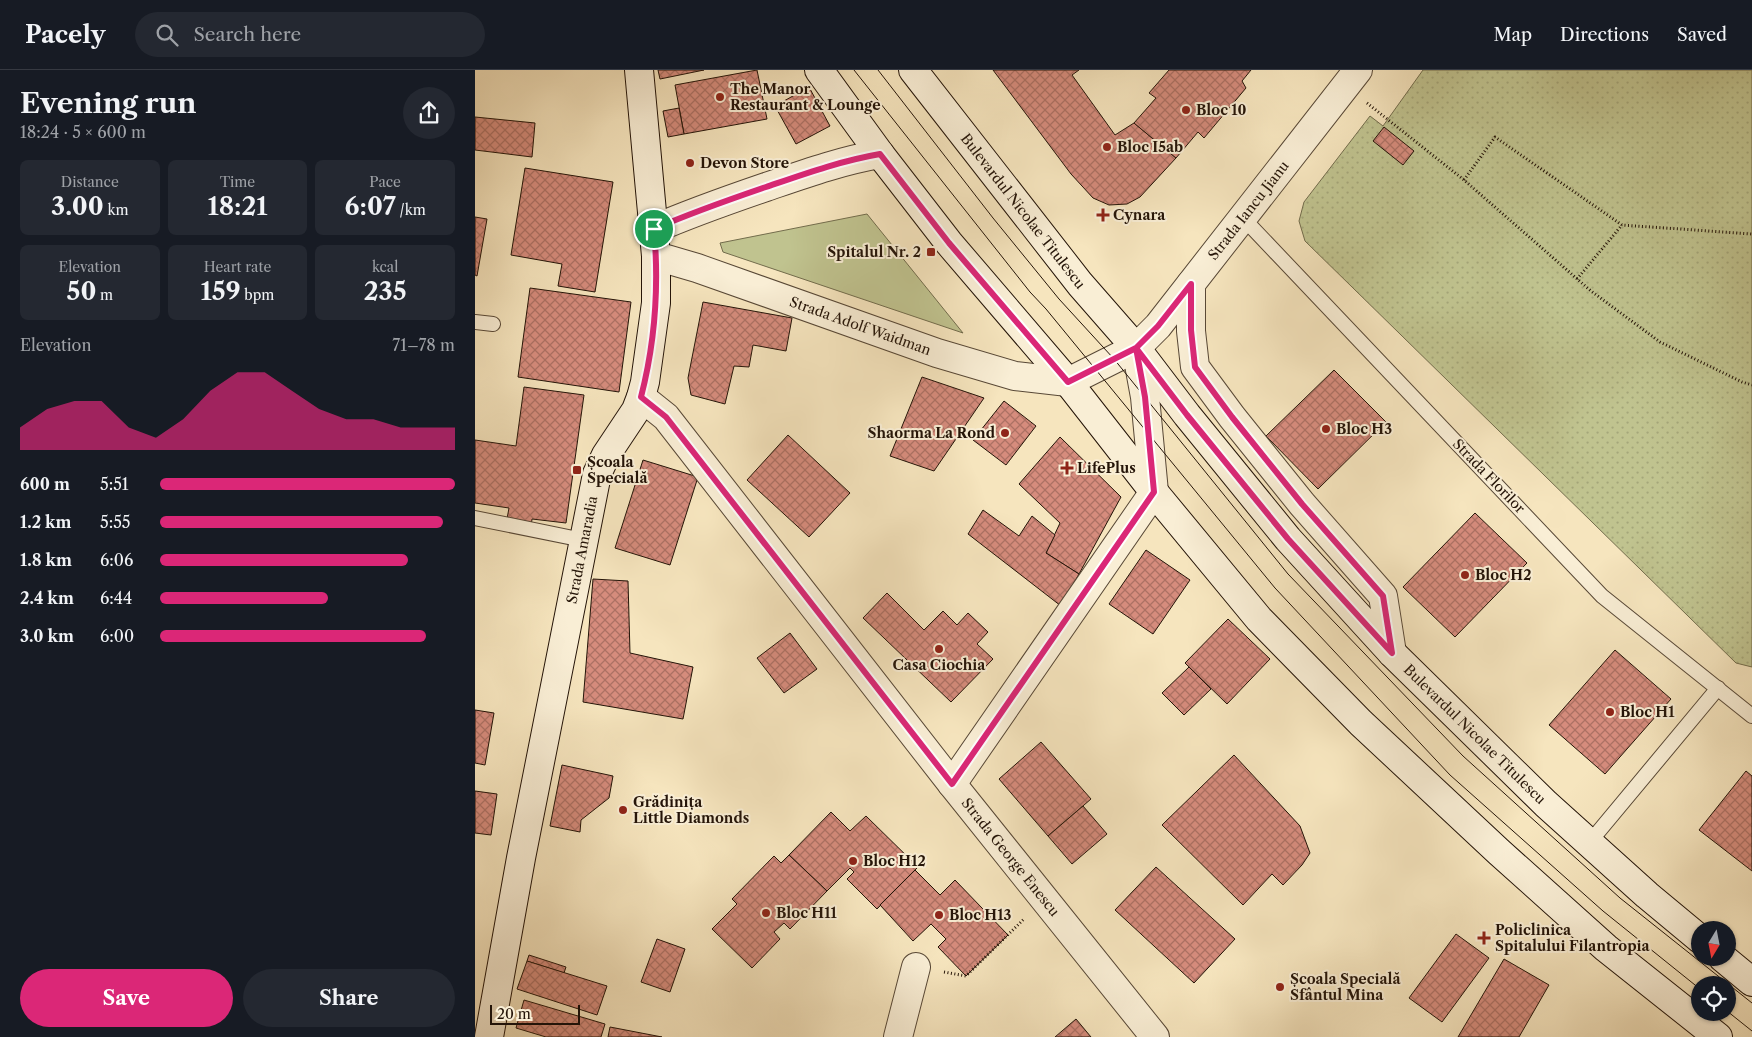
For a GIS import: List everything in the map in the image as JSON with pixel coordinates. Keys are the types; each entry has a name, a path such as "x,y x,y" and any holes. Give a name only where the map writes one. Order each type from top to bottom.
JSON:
{"main road":[{"name":"Strada Amaradia","path":"489,1037 506,935 597,474 601,463 629,422 641,397 645,382 656,303 656,256 639,70"},
{"path":"819,70 880,154 949,243 1068,382 1154,492 1259,618 1361,723 1499,852 1606,948 1718,1037"},
{"name":"Bulevardul Nicolae Titulescu","path":"913,70 1080,284 1136,348 1187,415 1288,539 1392,653 1546,804 1589,844 1691,932"},
{"name":"Strada Iancu Jianu","path":"1136,348 1158,326 1352,78"},
{"path":"654,229 692,213 825,166 850,159 880,154"},
{"name":"Strada Adolf Waidman","path":"656,256 697,268 937,353 1015,376 1068,382"},
{"path":"1191,284 1191,330 1195,367 1232,417 1302,504 1383,596 1392,653"},
{"path":"952,784 1154,492 1145,397 1136,348 1068,382"},
{"name":"Strada George Enescu","path":"641,397 666,417 952,784 1155,1037"},
{"path":"1733,966 1752,982"},
{"path":"898,1037 916,967"}],"lane":[{"name":"Strada Florilor","path":"1243,218 1603,596 1752,716"},
{"path":"475,322 493,324"},
{"path":"475,518 583,540"},
{"path":"1589,844 1717,688"}],"path":[{"path":"1352,78 1577,279 1660,342 1742,382 1752,385"},
{"path":"1465,180 1495,137 1622,225 1752,234"},
{"path":"1577,279 1622,225"},
{"path":"916,967 966,976 1044,898"}],"green space":[{"path":"1423,70 1752,70 1752,667 1736,663 1305,241 1299,221 1304,202 1370,116 1383,126"},
{"path":"867,214 963,333 723,252 720,243"}],"building":[{"path":"658,70 704,70 660,79"},
{"name":"The Manor Restaurant & Lounge","path":"757,70 767,119 684,134 675,85"},
{"name":"Bloc I5ab","path":"993,70 1079,70 1072,75 1115,135 1134,123 1176,158 1140,197 1127,204 1109,205 1093,198 1071,174"},
{"name":"Bloc 10","path":"1169,70 1251,70 1242,81 1246,88 1204,138 1198,132 1176,158 1134,123 1156,98 1149,93"},
{"path":"809,87 830,126 796,144 775,106"},
{"path":"679,108 684,134 668,137 663,111"},
{"path":"475,117 535,123 532,157 475,150"},
{"path":"1384,127 1414,151 1403,165 1373,141"},
{"path":"525,168 613,182 595,292 558,286 562,264 511,255"},
{"path":"475,217 487,219 477,276 475,275"},
{"path":"530,288 631,302 619,392 518,377"},
{"path":"703,302 792,318 786,351 753,345 749,367 734,366 725,404 691,395 688,378"},
{"name":"Bloc H3","path":"1334,370 1386,422 1318,489 1266,436"},
{"path":"922,377 984,398 934,471 890,456"},
{"path":"524,387 584,395 566,523 532,519 531,527 506,524 509,508 475,503 475,440 516,446"},
{"name":"Shaorma La Rond","path":"1004,401 1036,426 1006,465 973,440"},
{"path":"788,435 850,493 809,537 747,480"},
{"path":"1060,437 1121,497 1079,574 1046,553 1060,523 1019,484"},
{"path":"643,460 698,477 670,565 615,548"},
{"path":"983,510 1019,536 1032,516 1055,535 1046,553 1079,574 1061,606 968,534"},
{"name":"Bloc H2","path":"1475,513 1527,563 1455,637 1403,587"},
{"path":"1146,550 1190,580 1153,634 1109,604"},
{"path":"593,579 628,581 630,653 693,667 683,719 583,702"},
{"name":"Casa Ciochia","path":"887,593 924,630 943,611 957,625 968,613 988,632 977,644 993,659 951,702 863,618"},
{"path":"1228,619 1270,659 1227,704 1185,663"},
{"path":"790,633 817,669 784,693 757,658"},
{"name":"Bloc H1","path":"1615,650 1671,699 1605,774 1549,725"},
{"path":"1189,667 1211,689 1184,715 1162,693"},
{"path":"475,710 494,713 485,765 475,763"},
{"path":"1041,742 1091,799 1048,836 999,779"},
{"path":"1234,755 1300,826 1310,853 1302,865 1283,885 1272,874 1243,905 1162,825"},
{"path":"562,765 613,776 609,798 581,820 580,832 550,826"},
{"path":"1746,771 1752,776 1752,871 1699,830"},
{"path":"475,791 497,794 491,835 475,833"},
{"path":"1083,806 1107,834 1072,864 1048,836"},
{"name":"Bloc H12","path":"831,812 850,831 866,816 918,867 877,909 847,879 854,872 850,868 827,891 789,855"},
{"name":"Bloc H11","path":"789,855 827,891 790,929 784,923 774,932 780,939 752,968 712,929 737,904 732,899 774,856 781,863"},
{"path":"1156,867 1235,939 1194,983 1115,910"},
{"name":"Bloc H13","path":"915,870 940,895 955,880 1008,935 966,976 938,947 946,939 931,924 913,941 880,905"},
{"path":"1456,934 1489,958 1442,1022 1409,998"},
{"path":"657,939 685,949 670,992 641,982"},
{"path":"529,955 566,967 564,973 527,961"},
{"path":"1504,959 1549,985 1519,1037 1458,1037"},
{"path":"527,961 607,986 597,1015 517,989"},
{"path":"524,1000 605,1024 601,1037 546,1037 516,1028"},
{"path":"1076,1019 1091,1037 1055,1037"},
{"path":"610,1027 662,1037 608,1037"}],"tram line":[{"path":"854,70 1030,292 1275,588 1450,775 1603,911 1691,982"},
{"path":"878,70 993,218 1059,299 1114,359 1288,574 1463,756 1620,898 1752,1003"},
{"path":"1736,1018 1752,1031"}],"place":[{"name":"The Manor Restaurant & Lounge","path":"720,97"},
{"name":"Bloc 10","path":"1186,110"},
{"name":"Bloc I5ab","path":"1107,147"},
{"name":"Devon Store","path":"690,163"},
{"name":"Cynara","path":"1103,215"},
{"name":"Spitalul Nr. 2","path":"931,252"},
{"name":"Bloc H3","path":"1326,429"},
{"name":"Shaorma La Rond","path":"1005,433"},
{"name":"LifePlus","path":"1067,468"},
{"name":"Școala Specială","path":"577,470"},
{"name":"Bloc H2","path":"1465,575"},
{"name":"Casa Ciochia","path":"939,649"},
{"name":"Bloc H1","path":"1610,712"},
{"name":"Grădinița Little Diamonds","path":"623,810"},
{"name":"Bloc H12","path":"853,861"},
{"name":"Bloc H11","path":"766,913"},
{"name":"Bloc H13","path":"939,915"},
{"name":"Policlinica Spitalului Filantropia","path":"1484,938"},
{"name":"Școala Specială Sfântul Mina","path":"1280,987"}],"route":[{"path":"654,229 656,303 645,382 641,397 666,417 952,784 1154,492 1145,397 1136,348 1187,415 1288,539 1392,653 1383,596 1302,504 1232,417 1195,367 1191,330 1191,284 1158,326 1136,348 1068,382 949,243 880,154 850,159 825,166 692,213 654,229"}]}
